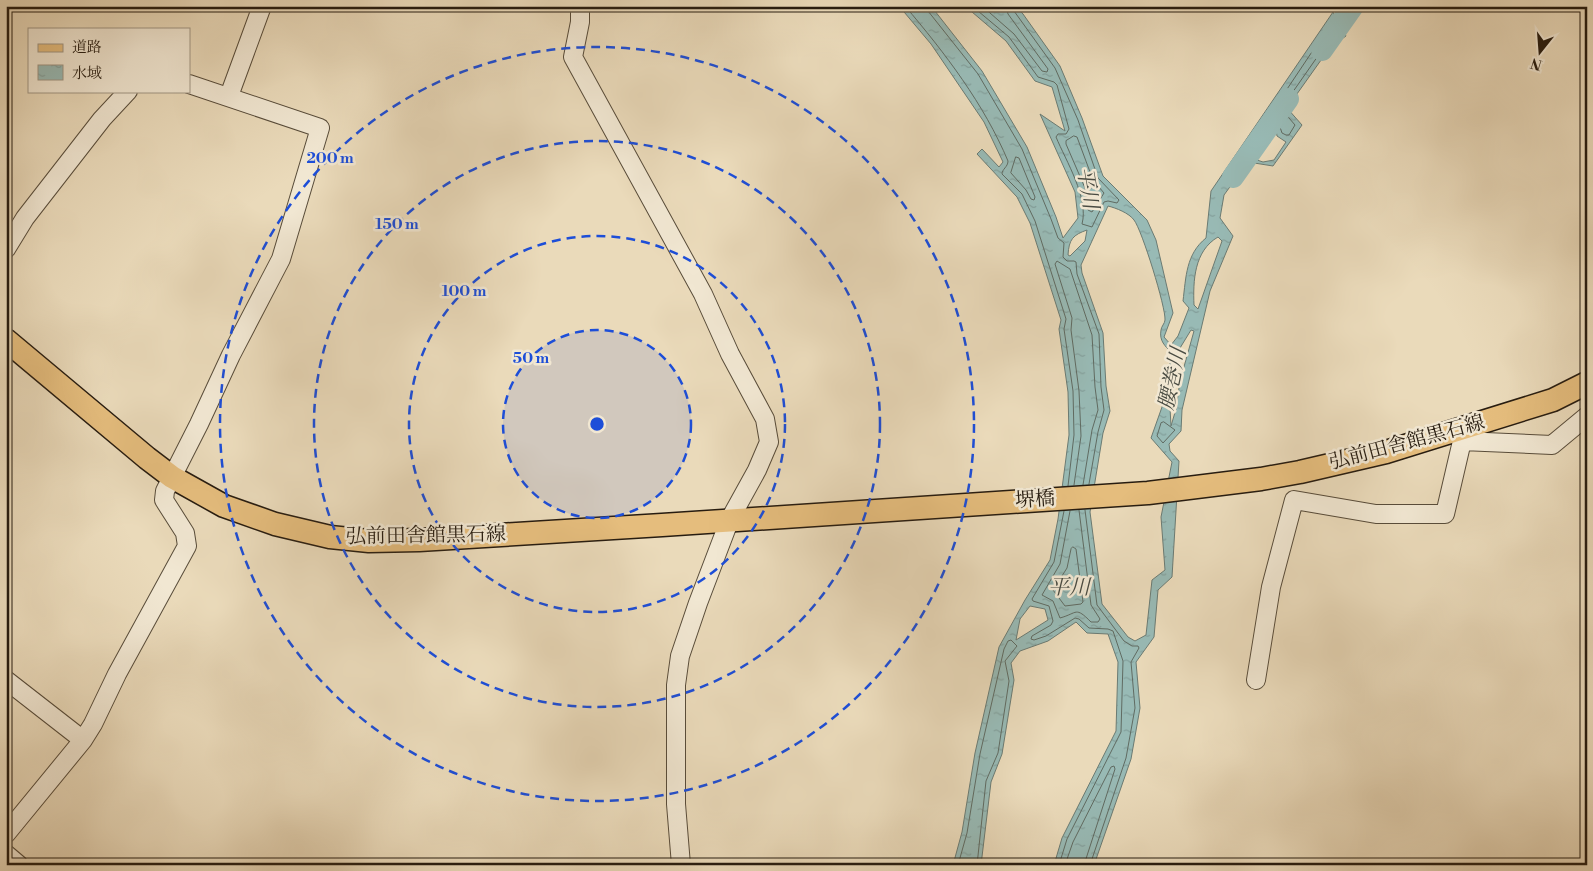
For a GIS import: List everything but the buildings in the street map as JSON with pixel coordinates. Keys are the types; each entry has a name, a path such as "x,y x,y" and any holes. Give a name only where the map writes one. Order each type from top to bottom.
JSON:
{"main road":[{"name":"弘前田舎館黒石線","path":"6,340 172,477 224,506 275,524 330,538 369,541 419,540 846,512"},
{"name":"弘前田舎館黒石線","path":"1222,484 1300,472 1462,435 1554,400 1587,384"},
{"name":"堺橋","path":"846,512 1148,493 1222,484"}],"street":[{"path":"229,96 262,6"},
{"path":"580,6 580,22 574,57 703,294 730,354 765,419 769,442 757,470 730,519 680,656 676,685 676,804 681,865"},
{"path":"6,834 83,740 187,546 185,534 164,500 164,491 281,259 320,128 190,84"},
{"path":"6,249 25,218 102,118 127,92"},
{"path":"1256,680 1271,586 1294,500 1376,514 1445,514 1462,435 1552,445 1587,416"},
{"path":"6,680 83,740"},
{"path":"6,854 19,865"}],"water":[{"name":"平川","path":"899,6 931,6 982,71 1027,147 1063,238 1078,218 1075,192 1040,114 1065,131 1052,87 1035,81 1006,41 965,6 1016,6 1023,14 1060,66 1082,118 1103,176 1147,220 1156,240 1173,313 1164,337 1171,345 1178,336 1189,308 1183,301 1186,275 1194,251 1206,238 1211,191 1333,12 1346,36 1331,46 1287,108 1302,125 1273,166 1248,162 1224,195 1220,218 1233,236 1210,291 1182,410 1181,431 1169,444 1170,451 1179,461 1172,577 1158,590 1154,637 1136,662 1140,708 1131,759 1094,865 1054,865 1062,838 1116,731 1118,662 1108,634 1087,633 1076,622 1048,641 1020,651 1011,663 1014,680 1002,754 991,782 981,865 953,865 962,832 975,753 999,647 1050,560 1058,519 1069,435 1068,392 1059,329 1061,320 1030,223 1017,197 977,154 982,149 999,167 1003,162 984,122 931,44","holes":["1275,124 1277,136 1286,142 1274,160 1263,162 1251,158 1249,148 1264,125","1108,206 1132,217 1142,238 1162,301 1165,320 1161,329 1162,340 1172,353 1162,407 1151,438 1172,462 1161,517 1165,570 1152,580 1146,635 1135,641 1128,637 1102,604 1090,512 1103,433 1110,411 1106,386 1103,333 1082,273 1081,265","1087,230 1085,241 1070,256 1068,255 1069,245 1078,234","1218,237 1222,241 1198,309 1194,305 1194,286 1197,267 1204,250","1191,330 1194,331 1180,381 1176,409 1171,426 1170,408 1176,375 1177,353","1030,606 1045,609 1048,620 1016,640 1020,619"]}],"waterway":[{"name":"腰巻川","path":"1322,50 1353,6"},
{"name":"腰巻川","path":"1233,177 1288,99"}]}
